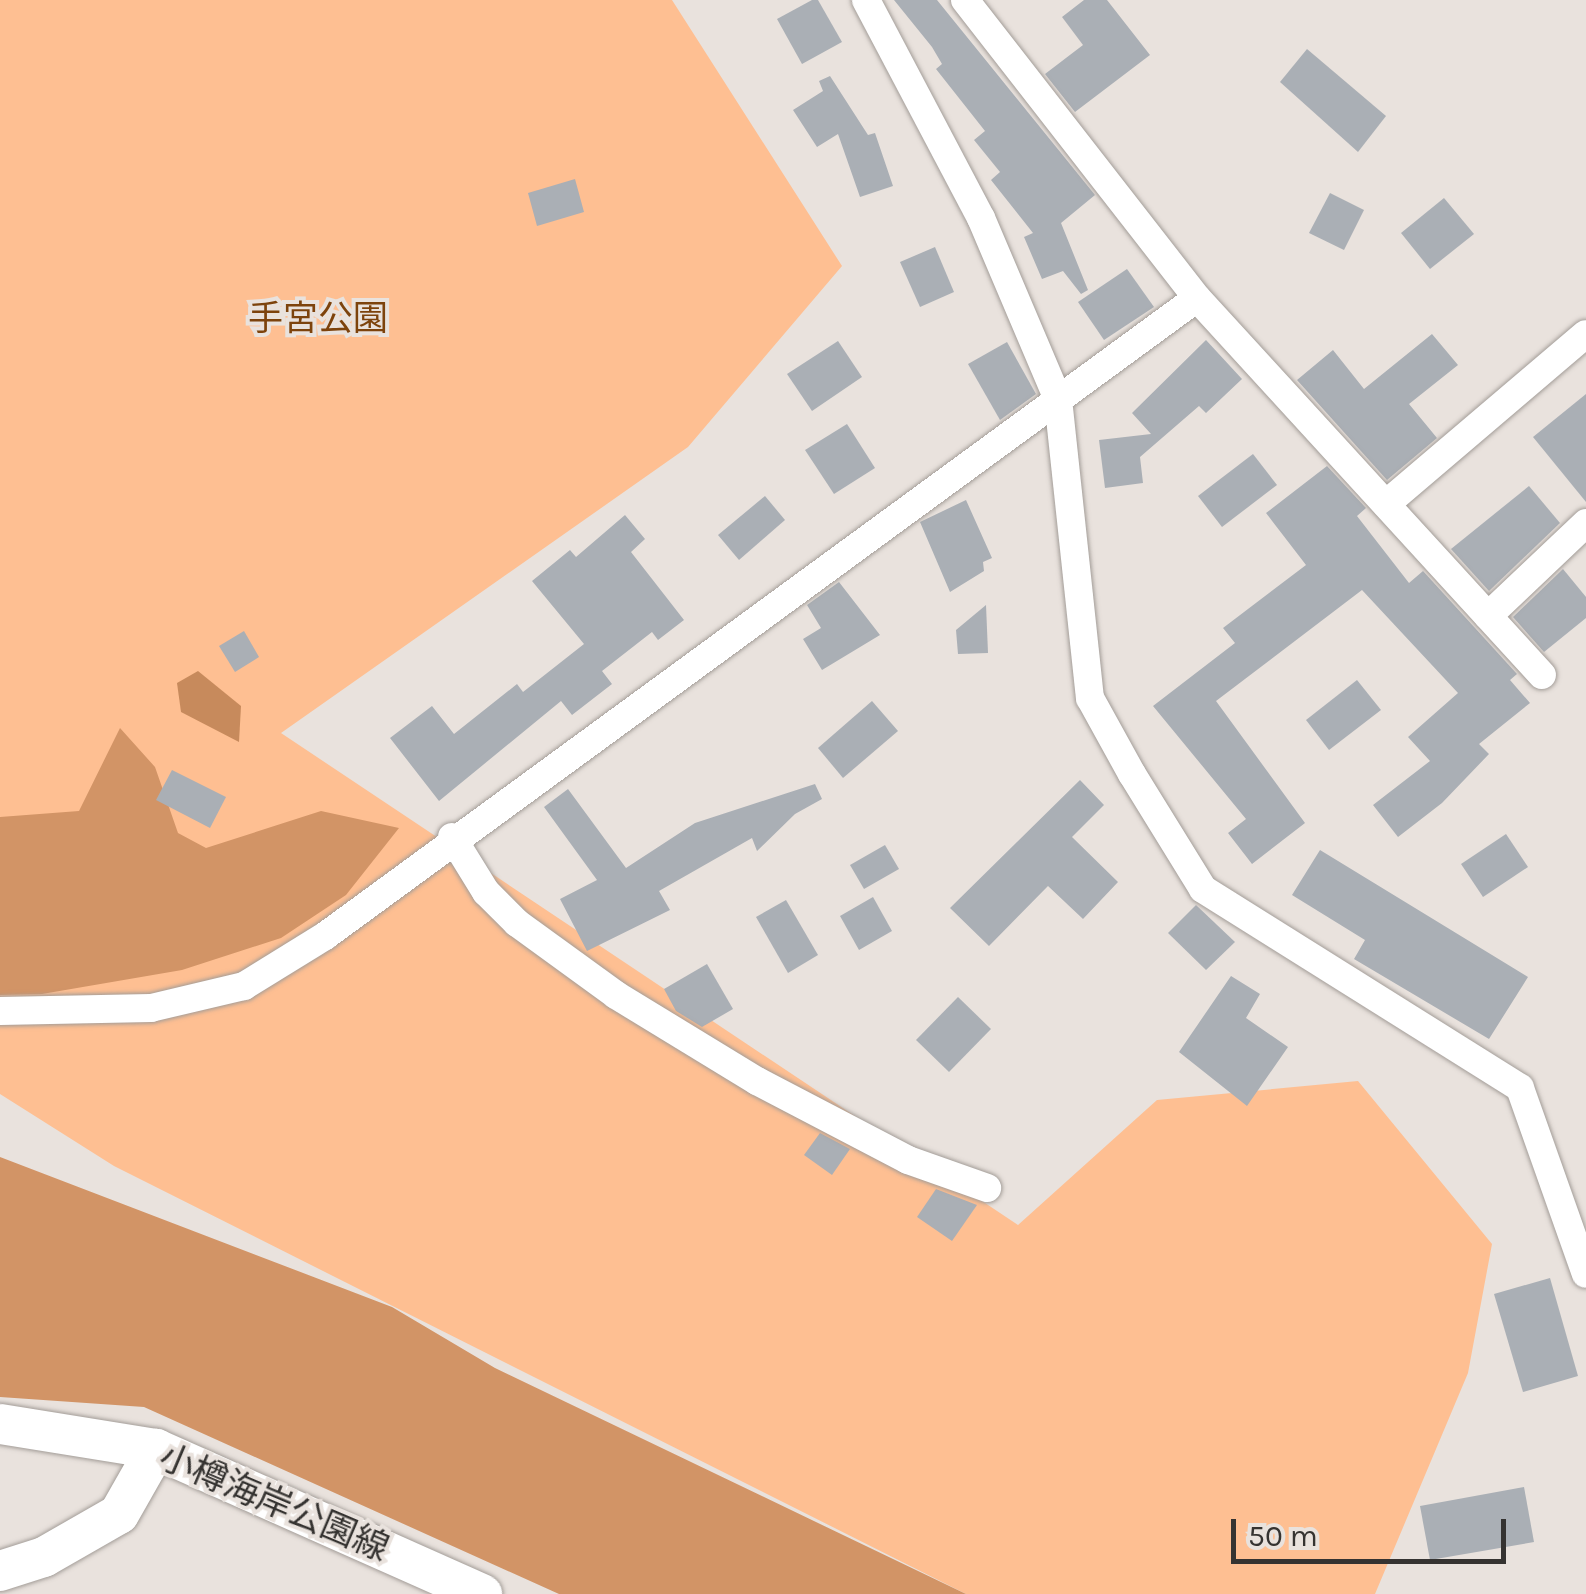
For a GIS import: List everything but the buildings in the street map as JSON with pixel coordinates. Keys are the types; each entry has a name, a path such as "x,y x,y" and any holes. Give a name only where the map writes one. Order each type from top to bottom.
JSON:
{"main road":[{"name":"小樽海岸公園線","path":"0,1424 156,1450 482,1594"},
{"path":"0,1571 44,1557 119,1514 156,1450"}],"street":[{"path":"866,0 981,218 1058,400 1090,698 1203,889 1520,1088 1577,1224 1586,1274"},
{"path":"965,0 1197,298 1542,675"},
{"path":"0,1011 151,1008 244,986 325,936 452,838 1197,298"},
{"path":"1386,504 1586,334"},
{"path":"1488,616 1586,524"},
{"path":"452,838 486,892 517,924 616,996 757,1082 908,1160 987,1188"}],"green space":[{"name":"手宮公園","path":"0,0 672,0 842,266 688,447 281,733 1018,1225 1157,1100 1358,1081 1492,1244 1468,1373 1375,1594 966,1594 114,1166 0,1094"}],"shaded area":[{"path":"198,671 241,706 239,742 181,712 177,683"},
{"path":"120,728 155,767 178,833 206,848 321,811 399,828 346,895 281,938 182,970 42,994 0,995 0,817 79,811"},
{"path":"0,1157 392,1307 495,1368 966,1594 559,1594 144,1407 0,1397"}]}
